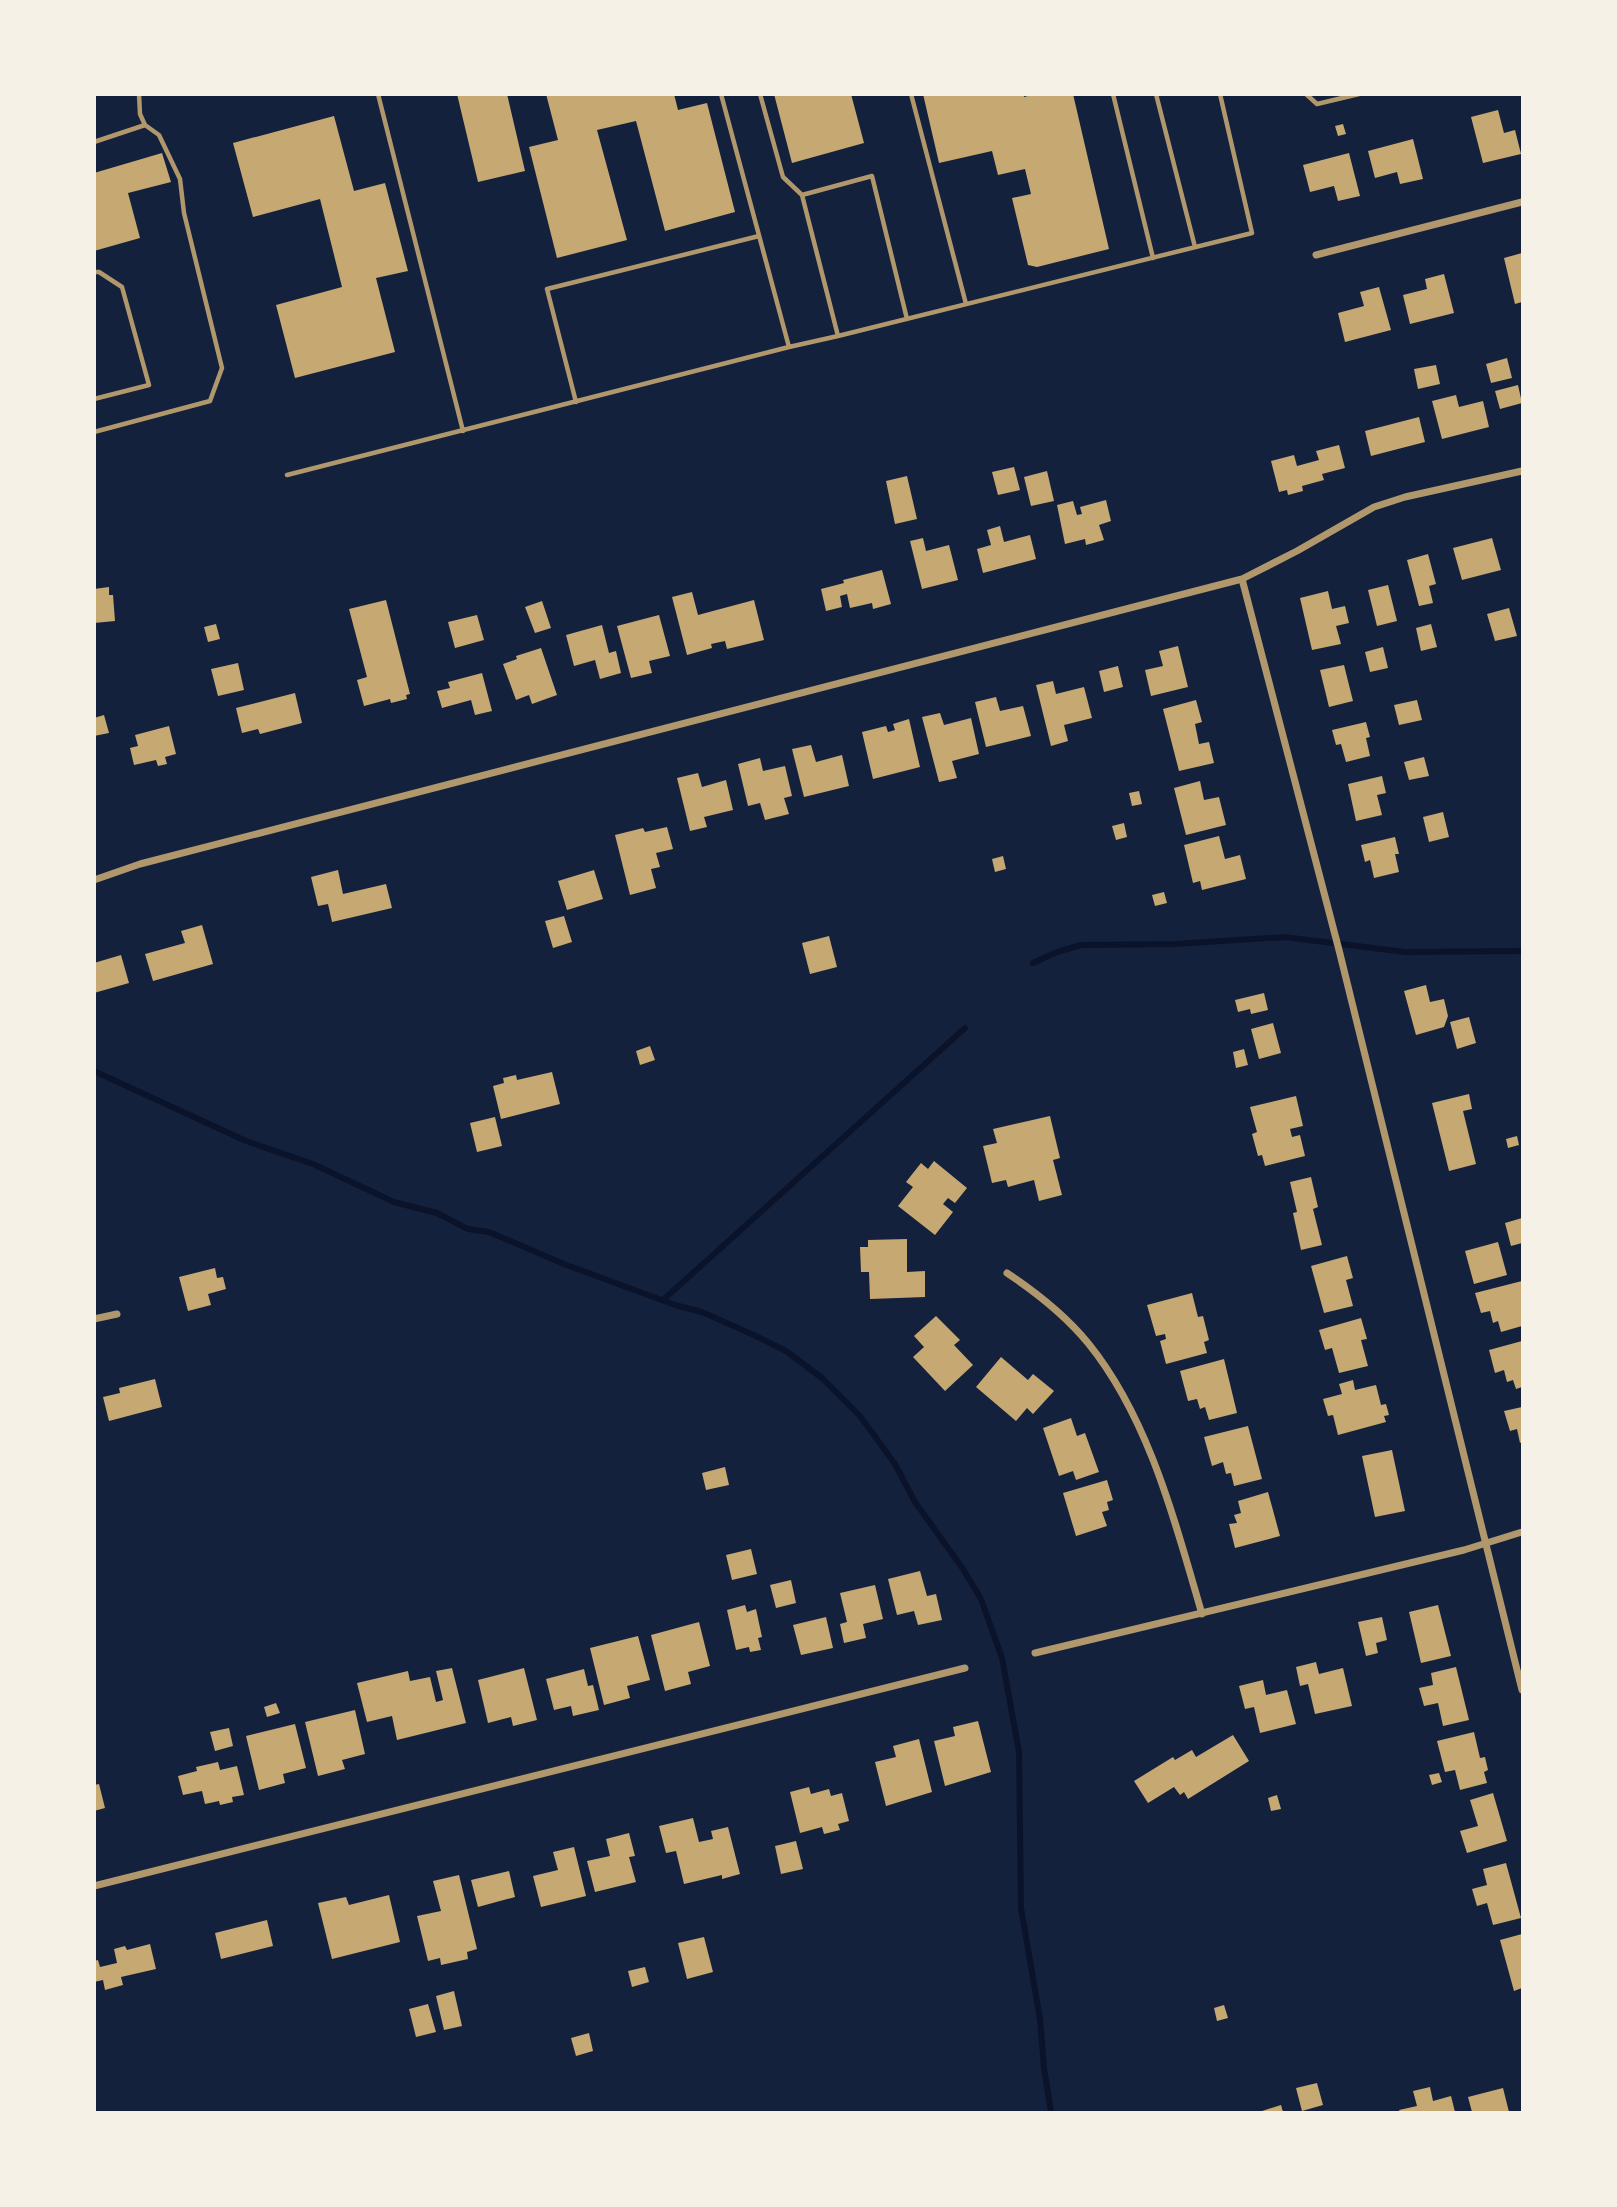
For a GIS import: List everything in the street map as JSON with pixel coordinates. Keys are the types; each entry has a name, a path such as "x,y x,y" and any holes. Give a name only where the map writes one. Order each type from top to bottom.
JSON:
{"street":[{"path":"1315,255 1522,202"},
{"path":"94,880 140,864 1242,579 1374,507 1405,497 1522,471"},
{"path":"1242,579 1339,950 1522,1690"},
{"path":"1007,1273 1045,1299 1087,1341 1129,1406 1154,1465 1202,1614"},
{"path":"94,1319 117,1314"},
{"path":"1035,1653 1202,1614 1522,1532"},
{"path":"94,1886 965,1668"}],"lane":[{"path":"94,432 210,401 222,368 184,213 180,178 159,135 145,125 140,114 139,94"},
{"path":"378,94 463,431"},
{"path":"721,94 789,347"},
{"path":"760,94 783,177 802,195 838,336"},
{"path":"911,94 966,304"},
{"path":"1113,94 1153,258"},
{"path":"1156,94 1195,247"},
{"path":"288,475 789,347 1252,233 1220,94"},
{"path":"1306,94 1317,104 1359,94"},
{"path":"94,142 145,125"},
{"path":"802,195 872,176 907,319"},
{"path":"576,402 547,289 759,236"},
{"path":"94,272 99,272 122,287 149,385 94,399"}],"building":[{"path":"457,94 507,94 525,171 478,182"},
{"path":"546,94 674,94 678,110 707,103 735,212 665,231 636,121 597,130 627,240 557,258 529,147 558,140"},
{"path":"774,94 851,94 864,143 792,163"},
{"path":"923,94 1024,94 1024,97 1035,94 1073,94 1109,249 1037,267 1028,265 1012,198 1031,194 1025,169 998,175 992,151 939,163"},
{"path":"1498,110 1504,133 1515,130 1521,154 1483,163 1471,117"},
{"path":"334,116 354,191 385,183 408,271 376,278 395,352 295,378 276,305 342,287 320,199 253,217 233,143"},
{"path":"1343,124 1346,134 1338,136 1335,126"},
{"path":"1413,139 1423,179 1400,184 1397,172 1375,178 1368,151"},
{"path":"162,153 171,182 128,193 140,238 94,251 94,173"},
{"path":"1349,153 1360,196 1338,201 1334,186 1310,192 1303,165"},
{"path":"1522,253 1522,302 1515,304 1504,258"},
{"path":"1444,274 1454,313 1410,324 1403,295 1427,289 1425,279"},
{"path":"1379,287 1391,330 1345,342 1338,313 1364,306 1360,292"},
{"path":"1507,358 1512,378 1491,383 1486,364"},
{"path":"1436,365 1440,384 1418,389 1414,369"},
{"path":"1518,385 1522,403 1500,409 1495,391"},
{"path":"1456,395 1459,407 1483,401 1489,427 1442,439 1432,401"},
{"path":"1419,417 1425,442 1371,456 1365,431"},
{"path":"1339,445 1345,468 1322,474 1324,480 1302,486 1303,491 1288,495 1287,490 1279,492 1271,461 1294,455 1297,466 1319,460 1316,451"},
{"path":"1014,467 1020,490 998,495 992,472"},
{"path":"1047,471 1054,501 1031,506 1024,477"},
{"path":"907,476 917,519 895,524 886,481"},
{"path":"1106,500 1111,521 1099,525 1104,540 1086,545 1085,539 1065,544 1057,505 1073,501 1077,515 1082,514 1080,507"},
{"path":"1000,526 1004,542 1030,535 1036,559 983,573 977,549 991,545 987,530"},
{"path":"923,538 926,551 949,545 958,580 922,589 910,541"},
{"path":"1492,538 1501,570 1462,580 1453,548"},
{"path":"1428,554 1436,584 1429,586 1433,603 1419,606 1407,560"},
{"path":"882,570 891,604 873,609 872,603 850,608 847,594 840,596 842,607 826,611 821,589"},
{"path":"1388,585 1397,621 1377,626 1368,590"},
{"path":"109,587 109,595 113,595 115,621 94,623 94,589"},
{"path":"1328,591 1332,609 1345,606 1349,623 1336,626 1341,644 1312,650 1300,598"},
{"path":"692,592 698,615 754,600 764,640 727,649 725,641 687,655 672,597"},
{"path":"386,600 410,694 406,695 407,699 391,703 390,699 364,706 357,680 367,677 349,609"},
{"path":"542,601 551,628 535,633 525,607"},
{"path":"1509,608 1517,636 1495,641 1487,614"},
{"path":"477,615 484,640 455,648 448,622"},
{"path":"659,615 670,656 649,661 652,673 631,678 617,626"},
{"path":"216,624 220,639 208,642 204,627"},
{"path":"1431,624 1437,647 1421,651 1416,628"},
{"path":"602,625 609,653 616,651 621,673 600,679 595,660 574,666 566,635"},
{"path":"1178,646 1188,687 1151,696 1145,670 1163,666 1159,651"},
{"path":"1383,647 1388,668 1370,672 1365,652"},
{"path":"541,648 557,695 532,704 529,695 516,700 503,664 517,659 516,656"},
{"path":"238,663 244,690 218,696 211,669"},
{"path":"1344,665 1353,701 1329,707 1320,670"},
{"path":"1118,666 1123,687 1104,692 1099,671"},
{"path":"482,673 492,711 475,715 471,700 442,708 437,691 450,688 448,682"},
{"path":"1053,681 1056,694 1084,687 1092,718 1064,725 1068,741 1051,746 1036,685"},
{"path":"295,693 302,723 260,734 258,729 242,733 236,708"},
{"path":"996,697 1000,711 1023,706 1031,736 986,747 975,702"},
{"path":"1196,700 1202,722 1195,724 1199,744 1209,742 1214,763 1179,771 1163,709"},
{"path":"1417,700 1422,720 1399,725 1394,705"},
{"path":"940,713 944,725 971,718 979,754 952,761 957,778 939,782 922,717"},
{"path":"104,715 109,733 94,736 94,718"},
{"path":"909,719 920,767 873,779 862,732 886,726 888,732 895,730 893,724"},
{"path":"1366,722 1370,737 1366,738 1370,756 1346,762 1341,744 1336,745 1332,730"},
{"path":"169,726 176,754 165,757 167,764 158,766 156,760 134,765 130,748 138,746 135,735"},
{"path":"811,745 816,762 842,755 849,786 804,797 792,749"},
{"path":"1424,757 1429,776 1409,780 1404,762"},
{"path":"760,758 763,771 785,766 792,796 784,798 789,814 765,820 760,803 748,806 738,764"},
{"path":"698,773 702,787 726,780 733,810 704,817 707,827 690,831 677,778"},
{"path":"1382,776 1386,793 1377,795 1382,815 1356,821 1348,784"},
{"path":"1200,781 1204,800 1219,797 1226,825 1186,835 1174,788"},
{"path":"1139,791 1142,804 1132,806 1129,793"},
{"path":"1443,812 1449,837 1429,842 1423,817"},
{"path":"1124,823 1127,837 1116,840 1112,826"},
{"path":"667,827 673,849 656,853 660,867 651,869 656,888 630,895 615,835 643,828 645,832"},
{"path":"1219,836 1225,859 1240,855 1246,879 1202,890 1200,881 1193,883 1184,845"},
{"path":"1395,837 1399,872 1374,878 1370,860 1365,862 1361,845"},
{"path":"1003,856 1006,869 995,872 992,859"},
{"path":"338,870 343,894 386,884 392,908 332,922 328,904 318,906 311,877"},
{"path":"594,870 603,899 567,910 558,881"},
{"path":"1164,892 1167,903 1155,906 1152,895"},
{"path":"564,916 572,942 553,948 545,921"},
{"path":"202,925 213,964 153,981 145,954 185,943 181,931"},
{"path":"829,936 837,967 810,974 802,943"},
{"path":"121,955 129,983 94,993 94,963"},
{"path":"1426,985 1430,1002 1444,999 1448,1016 1444,1027 1416,1035 1404,991"},
{"path":"1264,993 1268,1010 1251,1014 1250,1009 1238,1012 1235,1000"},
{"path":"1469,1017 1476,1043 1457,1049 1450,1022"},
{"path":"1273,1023 1281,1053 1259,1059 1251,1029"},
{"path":"650,1046 655,1060 640,1065 636,1051"},
{"path":"1244,1049 1248,1065 1236,1068 1233,1052"},
{"path":"552,1072 560,1104 501,1119 493,1086 504,1083 503,1078 516,1075 517,1080"},
{"path":"1469,1094 1472,1109 1463,1111 1476,1164 1449,1171 1432,1103"},
{"path":"1296,1096 1303,1126 1290,1129 1292,1137 1300,1135 1305,1156 1265,1166 1262,1155 1258,1156 1252,1134 1257,1132 1250,1107"},
{"path":"1050,1116 1060,1158 1053,1160 1062,1195 1039,1201 1034,1180 1008,1187 1006,1180 992,1183 983,1146 997,1143 993,1129"},
{"path":"495,1117 502,1146 477,1152 470,1123"},
{"path":"1517,1136 1519,1145 1508,1148 1506,1139"},
{"path":"934,1161 967,1188 955,1203 948,1198 943,1204 953,1212 935,1235 898,1206 913,1187 906,1182 921,1163 928,1169"},
{"path":"1311,1177 1318,1207 1313,1209 1322,1245 1301,1250 1293,1213 1297,1212 1290,1182"},
{"path":"1522,1218 1522,1243 1511,1246 1505,1223"},
{"path":"907,1239 907,1272 925,1271 925,1297 870,1299 869,1272 861,1272 860,1247 868,1247 868,1240"},
{"path":"1498,1242 1507,1275 1474,1284 1465,1251"},
{"path":"1347,1256 1353,1278 1346,1280 1353,1306 1324,1313 1311,1266"},
{"path":"215,1268 217,1278 223,1277 226,1289 208,1294 211,1305 188,1311 179,1277"},
{"path":"1522,1281 1522,1326 1501,1332 1498,1321 1493,1323 1490,1311 1481,1313 1475,1293"},
{"path":"1192,1293 1198,1317 1203,1316 1209,1340 1204,1342 1207,1353 1166,1364 1160,1341 1166,1339 1165,1334 1156,1336 1147,1305"},
{"path":"936,1316 960,1340 954,1345 973,1365 945,1391 913,1357 924,1347 914,1336"},
{"path":"1361,1318 1367,1339 1361,1340 1368,1366 1339,1373 1332,1348 1325,1350 1319,1330"},
{"path":"1522,1341 1522,1387 1516,1389 1513,1380 1507,1382 1504,1370 1495,1373 1489,1350"},
{"path":"1001,1357 1028,1380 1033,1374 1054,1391 1033,1414 1027,1408 1016,1421 976,1387"},
{"path":"1224,1359 1237,1413 1209,1420 1205,1407 1200,1409 1197,1399 1188,1401 1180,1371"},
{"path":"155,1379 162,1407 109,1421 103,1397 120,1393 119,1388"},
{"path":"1353,1380 1355,1390 1376,1385 1381,1405 1386,1404 1389,1415 1384,1416 1386,1422 1338,1435 1333,1415 1328,1416 1323,1399 1342,1394 1339,1384"},
{"path":"1522,1407 1520,1443 1517,1429 1510,1431 1504,1411"},
{"path":"1071,1418 1077,1436 1085,1433 1099,1472 1076,1480 1073,1471 1059,1476 1043,1428"},
{"path":"1248,1426 1262,1479 1234,1486 1231,1473 1226,1474 1223,1462 1212,1466 1204,1437"},
{"path":"1392,1450 1405,1511 1375,1517 1362,1456"},
{"path":"725,1467 729,1485 706,1490 702,1473"},
{"path":"1107,1480 1113,1500 1107,1502 1109,1510 1102,1512 1107,1526 1076,1536 1063,1493"},
{"path":"1268,1492 1280,1536 1235,1548 1229,1524 1237,1523 1234,1515 1241,1513 1238,1501"},
{"path":"751,1549 757,1574 732,1580 726,1555"},
{"path":"920,1571 927,1596 936,1594 942,1620 918,1625 914,1611 897,1615 888,1579"},
{"path":"791,1580 796,1603 776,1608 770,1585"},
{"path":"875,1585 883,1619 863,1624 866,1638 844,1643 840,1624 847,1622 840,1593"},
{"path":"745,1605 747,1612 756,1609 762,1637 758,1638 761,1650 750,1652 749,1647 736,1650 727,1610"},
{"path":"1438,1605 1451,1656 1421,1663 1409,1612"},
{"path":"826,1617 833,1648 801,1655 793,1625"},
{"path":"1382,1617 1387,1640 1376,1643 1378,1653 1366,1656 1358,1622"},
{"path":"699,1622 710,1666 688,1672 691,1684 665,1691 651,1635"},
{"path":"638,1636 650,1680 627,1686 630,1698 604,1705 590,1648"},
{"path":"1316,1662 1319,1674 1343,1668 1352,1706 1315,1714 1308,1684 1300,1686 1296,1667"},
{"path":"1456,1667 1469,1720 1443,1726 1438,1703 1424,1706 1419,1688 1433,1685 1431,1673"},
{"path":"452,1668 466,1723 397,1740 392,1716 367,1722 357,1683 408,1671 410,1681 430,1677 436,1702 443,1700 436,1671"},
{"path":"524,1668 537,1720 513,1726 511,1717 488,1723 478,1680"},
{"path":"584,1669 588,1686 593,1685 599,1710 573,1716 571,1706 554,1710 546,1679"},
{"path":"1263,1680 1266,1695 1287,1690 1296,1724 1260,1733 1254,1707 1245,1709 1239,1686"},
{"path":"276,1703 280,1713 267,1717 264,1707"},
{"path":"355,1710 365,1754 342,1760 345,1769 318,1776 305,1722"},
{"path":"978,1721 991,1772 945,1786 934,1741 955,1736 953,1727"},
{"path":"295,1724 306,1768 283,1774 285,1783 259,1790 246,1736"},
{"path":"229,1728 233,1746 215,1751 210,1732"},
{"path":"1474,1732 1480,1758 1485,1757 1488,1770 1484,1772 1487,1783 1460,1790 1455,1770 1445,1772 1437,1741"},
{"path":"1233,1735 1249,1761 1188,1799 1184,1792 1180,1795 1174,1787 1148,1803 1134,1781 1173,1757 1175,1760 1192,1750 1196,1757"},
{"path":"919,1739 932,1792 886,1806 875,1762 896,1757 893,1746"},
{"path":"218,1762 220,1770 237,1766 244,1795 232,1797 233,1802 220,1805 219,1801 205,1804 202,1791 183,1795 178,1776 197,1771 196,1767"},
{"path":"1439,1773 1442,1782 1432,1785 1429,1775"},
{"path":"99,1784 105,1808 94,1811 94,1785"},
{"path":"809,1787 811,1794 829,1789 831,1796 842,1793 849,1821 838,1824 840,1830 824,1834 822,1827 800,1833 790,1792"},
{"path":"1493,1793 1507,1841 1467,1853 1460,1831 1478,1826 1470,1800"},
{"path":"1277,1795 1281,1809 1271,1811 1268,1798"},
{"path":"693,1818 699,1842 713,1839 711,1831 728,1827 740,1874 722,1879 722,1875 684,1884 676,1851 666,1853 659,1826"},
{"path":"629,1833 635,1856 629,1857 636,1882 595,1892 587,1861 610,1856 606,1839"},
{"path":"796,1841 803,1869 781,1874 775,1846"},
{"path":"574,1847 586,1896 541,1907 533,1876 558,1870 553,1852"},
{"path":"1506,1863 1521,1918 1493,1925 1487,1903 1477,1906 1472,1889 1487,1885 1483,1869"},
{"path":"509,1871 515,1897 478,1907 471,1880"},
{"path":"459,1875 477,1949 467,1952 468,1959 441,1965 440,1958 428,1961 417,1916 441,1911 433,1881"},
{"path":"389,1895 400,1942 332,1959 318,1903 346,1897 349,1905"},
{"path":"267,1920 273,1946 221,1959 215,1933"},
{"path":"1522,1934 1522,1988 1514,1991 1500,1940"},
{"path":"704,1937 713,1972 687,1979 678,1943"},
{"path":"150,1944 156,1969 121,1977 123,1985 105,1990 103,1980 94,1982 94,1961 98,1960 100,1967 117,1963 114,1949 125,1946 127,1950"},
{"path":"645,1967 649,1982 632,1987 628,1971"},
{"path":"454,1991 462,2026 444,2030 436,1996"},
{"path":"428,2004 436,2032 416,2037 409,2009"},
{"path":"1224,2005 1228,2018 1217,2021 1214,2008"},
{"path":"589,2033 593,2051 576,2056 571,2038"},
{"path":"1317,2083 1323,2105 1302,2111 1296,2088"},
{"path":"1430,2087 1433,2101 1451,2096 1455,2112 1400,2112 1399,2110 1417,2106 1413,2091"},
{"path":"1503,2088 1509,2112 1472,2112 1468,2097"},
{"path":"1281,2105 1283,2112 1259,2112"}],"waterway":[{"path":"1033,963 1081,945 1175,944 1284,937 1405,952 1522,951"},
{"path":"663,1300 965,1028"},
{"path":"94,1071 246,1141 313,1164 394,1202 437,1213 468,1229 489,1232 564,1264 675,1305 702,1312 756,1336 786,1351 822,1378 860,1416 895,1464 915,1502 981,1599 1002,1658 1019,1752 1021,1908 1040,2019 1051,2112"}]}
